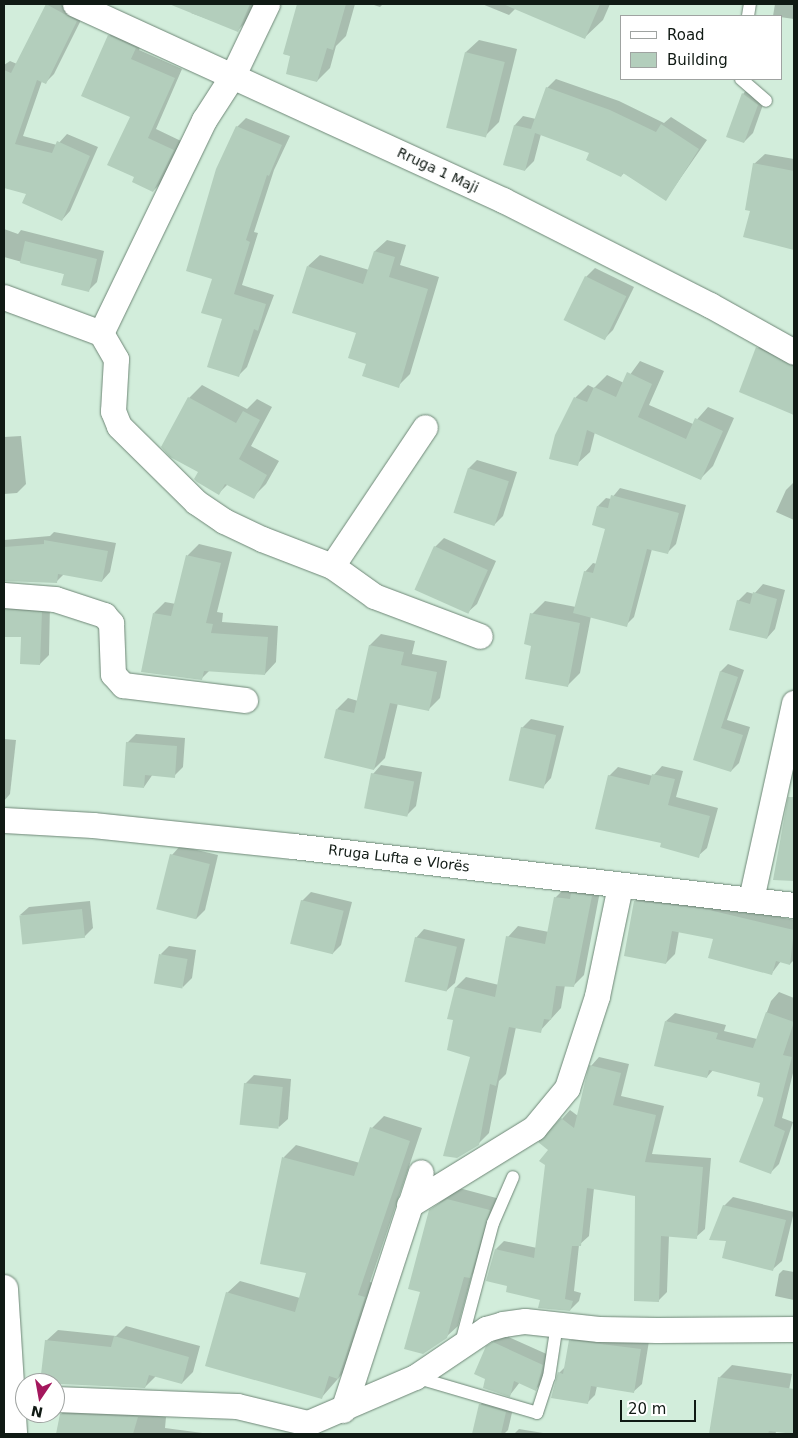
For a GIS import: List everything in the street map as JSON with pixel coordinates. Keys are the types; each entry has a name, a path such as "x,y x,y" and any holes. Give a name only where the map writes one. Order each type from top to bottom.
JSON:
{"street":[{"name":"Rruga 1 Maji","path":"75,4 503,200 710,305 794,352"},
{"path":"101,334 204,120 233,75 267,4"},
{"path":"4,297 101,334 116,360 113,411 119,426 130,439 196,502 224,521 262,540 332,566 374,596 480,636"},
{"path":"332,566 425,427"},
{"path":"4,595 55,599 104,615 111,623 113,674 123,685 245,700"},
{"path":"750,899 794,703"},
{"name":"Rruga Lufta e Vlorës","path":"4,820 92,825 293,846 794,905"},
{"path":"409,1205 534,1128 567,1088 597,996 620,886"},
{"path":"343,1410 421,1172"},
{"path":"4,1289 13,1392 13,1434"},
{"path":"65,1398 237,1406 308,1423 343,1410 415,1378 486,1329 503,1324 525,1321 656,1330 794,1329"}],"lane":[{"path":"742,80 766,101"},
{"path":"460,1348 493,1223 513,1176"},
{"path":"415,1378 537,1413 549,1377 557,1324"}],"building":[{"path":"46,4 77,21 46,84 37,80 15,144 52,153 57,141 90,156 62,221 22,203 26,194 4,188 4,70 11,73"},
{"path":"169,4 250,4 238,32"},
{"path":"297,4 346,4 333,50 327,48 317,82 286,74 290,56 283,54"},
{"path":"503,4 600,4 585,39"},
{"path":"108,35 136,48 131,59 175,78 148,138 174,150 153,192 132,182 134,177 107,165 130,117 81,96"},
{"path":"465,52 505,62 486,138 446,128"},
{"path":"546,87 610,110 656,132 661,124 699,149 666,201 623,173 621,177 586,160 589,153 535,133 525,171 503,165 514,125 531,129"},
{"path":"742,93 758,105 744,143 726,137"},
{"path":"236,126 282,145 269,176 267,175 246,240 250,242 234,294 266,304 258,331 254,329 239,377 207,367 222,319 201,313 212,279 186,271 216,169"},
{"path":"753,163 794,171 794,250 743,237 750,211 745,210"},
{"path":"25,241 97,259 89,292 61,285 64,274 20,263"},
{"path":"374,251 395,257 389,277 428,289 399,388 362,376 366,364 348,358 356,333 292,313 307,266 363,284"},
{"path":"585,276 626,296 605,340 564,320"},
{"path":"756,347 794,366 794,415 739,392"},
{"path":"627,372 652,384 638,417 686,439 695,418 723,431 701,480 587,430 578,466 549,459 555,435 574,397 587,402 594,387 616,397"},
{"path":"188,397 236,423 243,411 260,420 239,459 267,475 254,499 225,484 219,495 194,479 198,472 170,457 161,447"},
{"path":"468,468 509,481 494,526 453,513"},
{"path":"611,495 679,513 668,554 647,549 627,627 573,613 584,571 593,573 605,529 592,525 597,506 608,508"},
{"path":"44,540 108,551 102,582 58,574 57,583 4,581 4,547 44,544"},
{"path":"434,546 488,570 468,614 414,590"},
{"path":"186,555 221,563 206,623 213,624 211,633 268,637 265,675 204,671 202,680 141,672 153,613 171,616"},
{"path":"753,592 777,599 767,639 729,630 737,600 750,604"},
{"path":"4,609 42,612 40,665 20,664 21,637 4,637"},
{"path":"530,613 580,623 568,687 525,679 531,646 524,644"},
{"path":"369,645 404,652 401,665 437,672 429,711 390,703 374,770 324,758 336,709 354,713"},
{"path":"720,671 738,677 721,728 743,735 731,772 693,760"},
{"path":"521,727 556,735 544,789 509,781"},
{"path":"126,742 177,746 175,778 145,775 144,788 123,786"},
{"path":"371,773 414,781 407,817 364,808"},
{"path":"652,774 675,779 668,805 710,816 699,858 660,847 661,843 595,829 608,775 649,785"},
{"path":"788,797 794,797 794,881 773,880"},
{"path":"170,854 210,864 196,919 156,909"},
{"path":"571,893 592,896 574,987 556,986 551,1020 544,1019 541,1033 509,1027 496,1086 490,1084 479,1145 457,1158 443,1156 470,1057 447,1050 453,1020 447,1019 455,987 495,997 506,936 545,944 554,897 570,899"},
{"path":"301,900 344,911 333,954 290,944"},
{"path":"634,901 705,909 794,930 790,965 776,961 772,975 708,958 713,939 672,931 666,964 624,956"},
{"path":"82,909 85,938 22,944 19,916"},
{"path":"415,937 457,947 447,991 405,982"},
{"path":"159,954 188,959 182,989 154,984"},
{"path":"766,1012 794,1022 783,1055 792,1057 774,1126 785,1131 771,1174 739,1162 764,1098 757,1096 760,1083 709,1070 707,1078 654,1066 665,1021 718,1033 716,1039 753,1048"},
{"path":"589,1065 621,1073 613,1105 656,1115 645,1162 703,1167 697,1239 661,1236 659,1302 634,1301 635,1196 587,1188 581,1246 572,1246 565,1299 573,1301 570,1311 538,1308 540,1300 506,1292 507,1286 486,1281 495,1249 534,1258 545,1165 539,1161 548,1150 538,1142 561,1118 574,1128"},
{"path":"244,1083 283,1087 278,1129 240,1125"},
{"path":"370,1127 410,1141 358,1295 365,1297 338,1379 329,1376 322,1399 205,1366 226,1292 295,1312 306,1273 260,1264 282,1157 354,1176"},
{"path":"447,1199 490,1210 470,1278 464,1277 447,1338 423,1354 404,1349 420,1292 408,1289 429,1210"},
{"path":"723,1205 786,1220 773,1271 722,1258 726,1241 709,1240"},
{"path":"114,1336 189,1357 182,1384 149,1375 145,1388 65,1384 65,1373 41,1373 45,1340 111,1347"},
{"path":"569,1340 641,1349 634,1393 591,1386 588,1404 551,1398 558,1372 563,1374"},
{"path":"493,1342 543,1365 536,1391 514,1381 510,1397 483,1388 485,1379 474,1374 486,1346"},
{"path":"718,1377 794,1389 794,1434 769,1431 768,1434 709,1434"},
{"path":"479,1404 506,1412 501,1434 472,1434"},
{"path":"65,1414 138,1417 133,1434 56,1434 58,1423 65,1423"}]}
